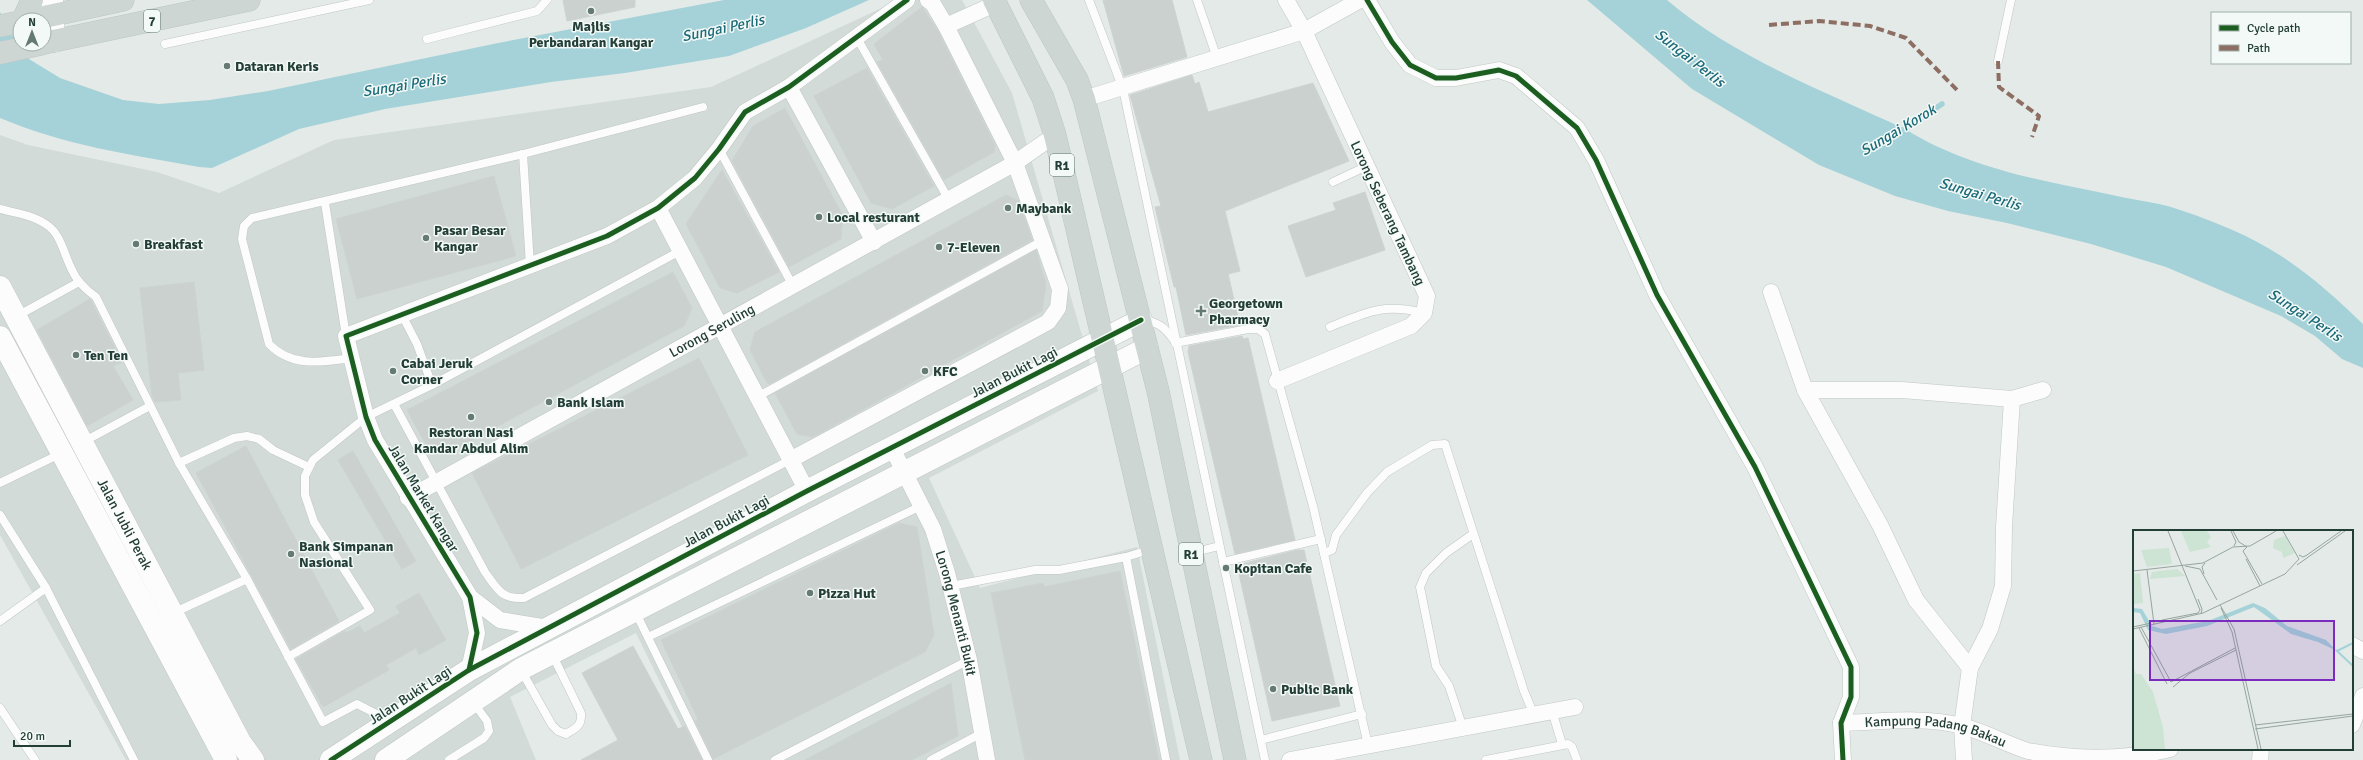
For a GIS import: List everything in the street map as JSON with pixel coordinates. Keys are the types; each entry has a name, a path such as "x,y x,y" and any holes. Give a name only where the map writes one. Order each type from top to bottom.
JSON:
{"main road":[{"path":"27,12 32,0"},
{"path":"52,8 123,0"},
{"name":"7","path":"52,41 250,0"},
{"name":"R1","path":"1031,0 1077,80 1084,100 1158,391 1235,760"},
{"name":"R1","path":"995,2 1043,98 1055,135 1201,760"},
{"path":"0,26 12,24"},
{"name":"7","path":"0,53 12,50"}],"street":[{"path":"346,336 607,236 658,208 695,178 719,149 745,112 789,87 907,0"},
{"path":"790,460 1048,322 1058,308 1060,289 1016,163 946,26 933,4 928,0"},
{"name":"Lorong Seberang Tambang","path":"1286,0 1304,31 1427,296 1424,313"},
{"path":"1084,100 1304,31 1360,0"},
{"path":"1367,0 1398,52 1416,69 1436,78 1456,78 1499,70 1516,76 1577,128 1596,160 1657,295 1755,467 1851,668 1851,697 1841,723 1843,760"},
{"path":"946,26 995,2"},
{"path":"789,87 874,242"},
{"name":"Lorong Seruling","path":"408,498 1016,163 1055,135"},
{"path":"658,208 807,491"},
{"name":"Jalan Jubli Perak","path":"0,288 240,742 253,760"},
{"path":"1771,292 1805,390 1880,525 1916,600 1970,668"},
{"path":"1277,380 1411,326 1424,313"},
{"name":"Jalan Bukit Lagi","path":"332,760 469,670 807,491 1141,320"},
{"name":"Jalan Market Kangar","path":"346,336 366,417 374,440 408,498 470,597 477,633 469,670"},
{"name":"Jalan Jubli Perak","path":"1,341 226,760"},
{"path":"397,757 521,669 1147,348"},
{"path":"1805,390 1902,390 2012,399 2043,390"},
{"path":"1964,760 1962,726 1970,668 1990,629 2003,586 2004,527 2012,399"},
{"name":"Lorong Menanti Bukit","path":"892,448 933,529 950,586 969,660 986,760"},
{"path":"470,597 500,620 548,628"},
{"path":"2353,646 2363,651"},
{"path":"2353,722 2363,696"},
{"path":"1290,760 1575,707"},
{"name":"Kampung Padang Bakau","path":"1841,723 1923,720 1962,726 2030,752 2071,760 2137,757 2166,750"},
{"path":"2353,731 2363,732"},
{"path":"2260,760 2261,750"}],"lane":[{"path":"165,44 369,0"},
{"path":"427,39 537,11 547,0"},
{"path":"1089,0 1123,89 1175,343 1265,760"},
{"path":"1197,0 1217,58"},
{"path":"1998,61 2010,0"},
{"path":"857,38 949,200"},
{"path":"352,358 317,363 291,359 279,354 269,344 242,239 244,226 252,218 325,202 523,154 702,107"},
{"path":"719,149 793,286"},
{"path":"523,154 530,265"},
{"path":"1333,182 1366,166"},
{"path":"325,202 346,336"},
{"path":"0,209 31,216 47,225 55,232 72,271 79,282 96,298 179,463 247,579 323,722 357,704 391,721"},
{"path":"757,397 1042,241"},
{"path":"288,656 370,610 314,522 305,495 305,476 313,460 366,417 432,385 680,251"},
{"path":"16,317 79,282"},
{"path":"1330,327 1368,312 1389,307 1424,313"},
{"path":"402,315 417,344 432,385"},
{"path":"1141,320 1155,322 1165,328 1175,343"},
{"path":"1175,343 1248,329 1258,329 1265,334 1321,539 1368,745"},
{"path":"394,404 485,572 501,593 510,598 524,598 790,460"},
{"path":"82,442 150,406"},
{"path":"179,463 234,438 247,436 259,439 273,450 309,467"},
{"path":"1324,553 1332,550 1336,535 1367,493 1388,472 1432,445 1439,443 1445,444 1524,691 1534,715"},
{"path":"0,483 62,453"},
{"path":"648,638 921,506"},
{"path":"0,515 46,588 134,760"},
{"path":"1463,728 1449,686 1436,666 1420,587 1426,572 1446,554 1473,534"},
{"path":"1223,562 1321,539"},
{"path":"1191,553 1219,546"},
{"path":"950,586 1036,570 1059,570 1126,557 1152,548"},
{"path":"1126,557 1166,760"},
{"path":"172,614 247,579"},
{"path":"0,621 46,588"},
{"path":"635,611 708,760"},
{"path":"521,669 552,725 558,731 566,734 579,726 582,722 581,713 551,654"},
{"path":"775,760 969,660"},
{"path":"449,760 484,738 489,730 487,722 473,702"},
{"path":"0,708 35,760"},
{"path":"1552,711 1562,744"},
{"path":"1261,740 1362,714"},
{"path":"931,760 982,733"},
{"path":"1486,760 1562,744 1568,744 1572,747 1577,760"}],"shaded area":[{"path":"899,0 962,0 1012,93 1098,391 929,478 980,588 1137,547 1180,760 698,760 636,633 510,697 536,760 126,760 0,535 0,135 28,145 157,172 219,193 334,140 711,87"}],"water":[{"name":"Sungai Perlis","path":"724,0 869,0 806,28 729,56 625,73 551,82 385,109 299,129 212,168 199,167 98,148 48,135 0,118 0,12 12,35 12,52 24,52 29,59 60,78 123,100 159,104 210,100 268,91 498,43"},
{"name":"Sungai Perlis","path":"1587,0 1667,0 1693,21 1751,56 1812,87 1905,129 1929,143 1955,154 1981,164 2035,179 2171,207 2233,230 2268,248 2294,264 2363,324 2363,368 2342,359 2315,336 2281,316 2166,267 2091,244 2007,223 1948,211 1895,196 1819,165 1692,89"}],"building":[{"name":"Majlis Perbandaran Kangar","path":"563,0 635,0 635,7 567,21"},
{"path":"1103,0 1172,0 1187,57 1124,76"},
{"path":"922,7 938,31 995,145 994,152 944,180 877,62 883,60 874,44"},
{"path":"867,68 934,186 892,209 871,203 814,96"},
{"path":"1192,75 1195,84 1199,82 1208,112 1313,83 1349,161 1225,211 1240,271 1228,274 1240,325 1186,335 1176,287 1174,287 1155,207 1161,206 1130,95"},
{"path":"785,108 843,216 841,239 789,267 732,161 753,126"},
{"path":"722,170 779,272 737,293 720,288 686,224"},
{"name":"Pasar Besar Kangar","path":"494,176 516,256 357,299 336,219"},
{"path":"1365,192 1385,250 1306,277 1288,226 1336,210 1333,203"},
{"path":"1006,195 1019,201 1032,240 770,384 767,383 750,350 755,332"},
{"path":"1036,250 1046,284 1042,311 813,437 797,434 775,393"},
{"path":"673,272 692,308 684,326 446,454 426,445 407,410"},
{"path":"194,282 204,370 178,373 181,400 155,402 152,396 140,288"},
{"path":"90,299 122,362 113,366 133,400 87,426 37,330"},
{"path":"1242,336 1243,339 1248,338 1295,540 1235,554 1188,352 1189,346"},
{"path":"699,358 748,455 521,569 472,473"},
{"path":"246,446 339,621 291,649 196,473"},
{"path":"353,451 416,561 402,569 338,460"},
{"path":"899,523 917,527 934,635 925,652 713,759 695,721 698,719 661,640"},
{"path":"1297,550 1304,550 1340,706 1272,721 1237,565"},
{"path":"1120,571 1159,760 1025,760 991,593 1043,583 1044,587"},
{"path":"419,593 446,640 419,655 416,648 386,665 389,670 323,707 296,659 345,631 346,633 360,626 364,633 400,613 396,606"},
{"path":"633,646 678,729 685,726 702,760 581,760 618,740 582,673"},
{"path":"951,683 958,736 912,760 805,760"}],"waterway":[{"name":"Sungai Korok","path":"1899,133 1942,104"}],"marked path":[{"path":"1769,25 1819,21 1870,26 1906,38 1959,92"},
{"path":"1998,61 1999,87 2039,116 2032,137"}],"cycle path":[{"path":"469,670 477,633 470,597 375,440 366,417 346,336 607,236 658,208 695,178 719,149 745,112 789,87 907,0"},
{"path":"1367,0 1392,42 1410,65 1436,78 1456,78 1499,70 1516,76 1577,128 1596,160 1657,295 1755,467 1851,667 1851,697 1841,723 1843,760"},
{"path":"331,760 469,670 807,491 1141,320"}],"place":[{"name":"Majlis Perbandaran Kangar","path":"591,11"},
{"name":"Dataran Keris","path":"227,66"},
{"name":"Maybank","path":"1008,208"},
{"name":"Local resturant","path":"819,217"},
{"name":"Pasar Besar Kangar","path":"426,238"},
{"name":"Breakfast","path":"136,244"},
{"name":"7-Eleven","path":"939,247"},
{"name":"Georgetown Pharmacy","path":"1201,311"},
{"name":"Ten Ten","path":"76,355"},
{"name":"Cabai Jeruk Corner","path":"393,371"},
{"name":"KFC","path":"925,371"},
{"name":"Bank Islam","path":"549,402"},
{"name":"Restoran Nasi Kandar Abdul Alim","path":"471,417"},
{"name":"Bank Simpanan Nasional","path":"291,554"},
{"name":"Kopitan Cafe","path":"1226,568"},
{"name":"Pizza Hut","path":"810,593"},
{"name":"Public Bank","path":"1273,689"}]}
